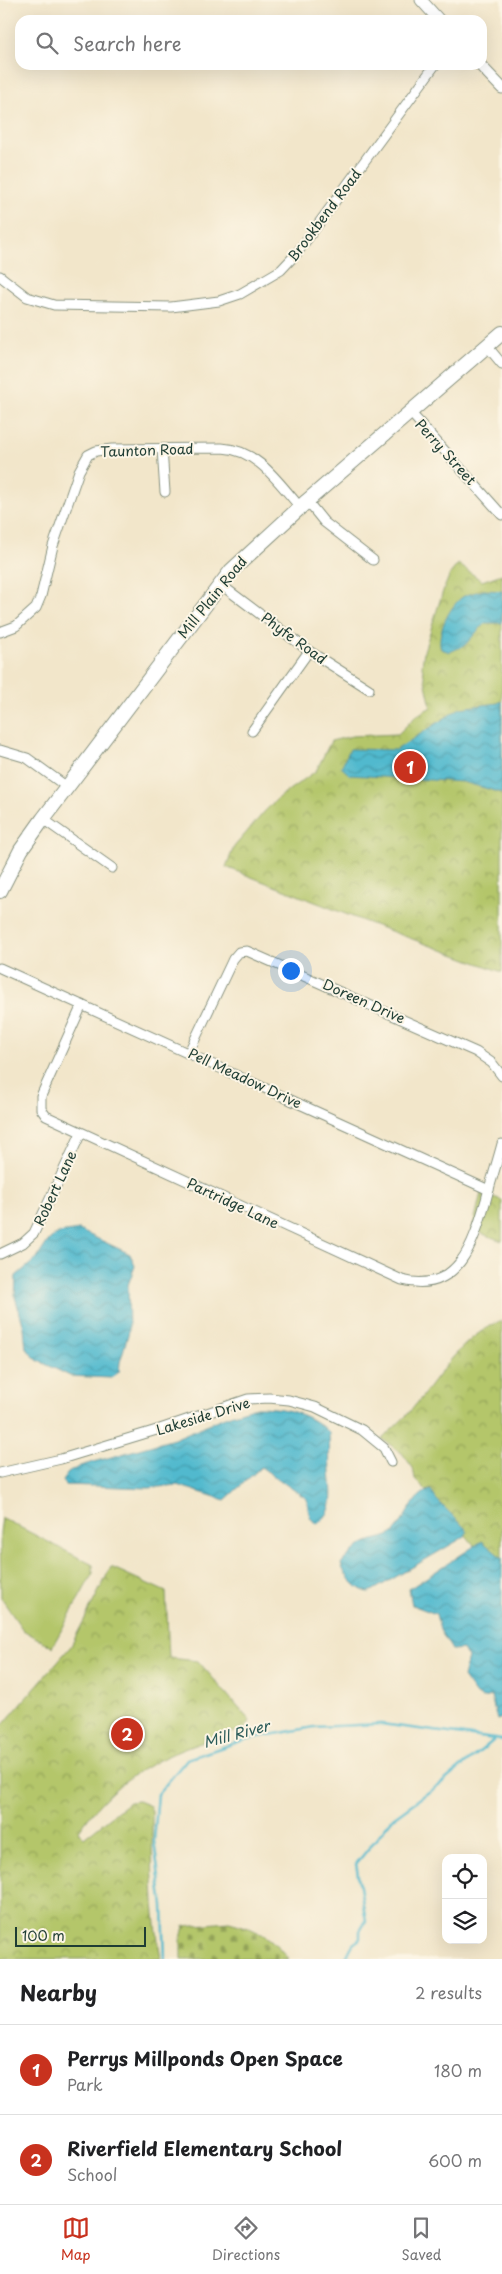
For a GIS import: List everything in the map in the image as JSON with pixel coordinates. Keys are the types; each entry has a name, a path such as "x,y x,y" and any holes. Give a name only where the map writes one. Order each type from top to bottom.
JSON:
{"main road":[{"name":"Mill Plain Road","path":"0,891 18,855 43,820 220,584 242,558 502,333"}],"street":[{"path":"421,0 434,15"},
{"name":"Brookbend Road","path":"0,276 27,297 54,305 171,307 219,301 240,294 282,270 297,253 431,70"},
{"path":"485,70 502,88"},
{"path":"487,346 502,364"},
{"name":"Perry Street","path":"410,412 502,515"},
{"path":"162,448 165,492"},
{"name":"Taunton Road","path":"0,632 16,626 36,608 41,596 53,546 79,471 86,457 102,450 222,448 240,450 255,459 324,522 373,560"},
{"name":"Phyfe Road","path":"220,584 310,651 369,689"},
{"path":"252,731 310,651"},
{"path":"0,750 27,758 67,787"},
{"path":"43,820 112,868"},
{"name":"Doreen Drive","path":"189,1052 233,959 239,952 247,951 267,958 476,1052 492,1063 502,1076"},
{"name":"Pell Meadow Drive","path":"0,968 189,1052 489,1190"},
{"name":"Partridge Lane","path":"82,1006 43,1091 40,1105 43,1113 50,1119 388,1274 415,1282 444,1276 463,1260 475,1238 489,1190"},
{"name":"Robert Lane","path":"0,1254 16,1248 34,1233 81,1133"},
{"path":"489,1190 502,1144"},
{"name":"Lakeside Drive","path":"0,1472 61,1459 142,1435 248,1399 269,1398 289,1400 315,1407 362,1430 384,1448 391,1462"}],"green space":[{"path":"458,564 482,581 502,574 502,972 366,922 226,867 234,847 265,811 279,797 316,771 331,741 352,736 398,734 416,716 431,707 422,666 424,651 443,591 450,574"},
{"path":"481,1193 502,1200 502,1241 472,1230"},
{"path":"502,1321 502,1567 479,1551 439,1503 415,1479 413,1468 402,1453 382,1439 407,1415 461,1349 487,1328"},
{"path":"2,1518 93,1565 93,1573 52,1647 23,1630 1,1598 0,1533"},
{"path":"111,1567 166,1592 169,1658 198,1661 250,1721 245,1729 196,1745 151,1764 112,1792 94,1810 78,1832 84,1838 129,1802 138,1801 150,1806 152,1812 154,1905 161,1959 0,1959 0,1728 71,1646"},
{"path":"229,1922 263,1935 276,1944 288,1959 181,1959 181,1939 184,1926"}],"water":[{"path":"484,590 502,591 502,623 485,623 465,645 450,652 441,649 440,636 442,629 456,602 472,593"},
{"path":"502,701 502,793 463,782 350,775 341,767 350,749 396,750 460,708"},
{"path":"79,1230 130,1254 135,1266 128,1285 129,1331 119,1372 111,1378 70,1376 37,1360 26,1348 24,1327 15,1297 16,1276 37,1258 49,1240 59,1233"},
{"path":"256,1407 296,1412 313,1420 329,1433 332,1494 327,1514 317,1524 310,1517 307,1499 261,1467 225,1500 177,1485 149,1488 65,1485 62,1481 68,1473 80,1466 174,1439 227,1416"},
{"path":"431,1490 436,1499 468,1531 464,1537 370,1592 356,1586 348,1578 341,1564 361,1546 393,1533 414,1502 424,1493"},
{"path":"482,1541 502,1558 502,1718 497,1720 491,1696 482,1698 476,1695 463,1677 468,1658 463,1649 452,1650 440,1630 436,1614 412,1605 409,1589"}],"waterway":[{"name":"Mill River","path":"165,1959 163,1906 154,1841 158,1794 187,1759 247,1739 314,1727 381,1724 502,1740"},
{"path":"345,1959 353,1944 360,1939 360,1931 366,1921 356,1864 393,1818 444,1781 494,1740"}],"place":[{"name":"Perrys Millponds Open Space","path":"410,767"},
{"name":"Riverfield Elementary School","path":"127,1734"}]}
